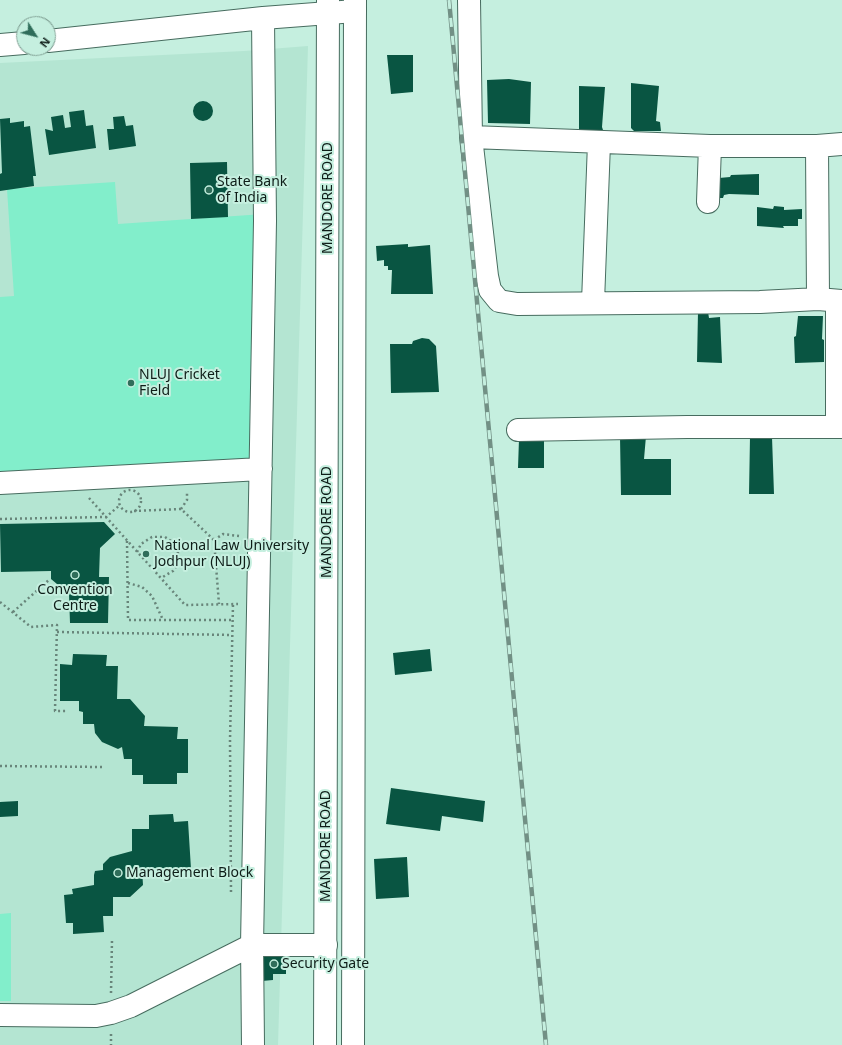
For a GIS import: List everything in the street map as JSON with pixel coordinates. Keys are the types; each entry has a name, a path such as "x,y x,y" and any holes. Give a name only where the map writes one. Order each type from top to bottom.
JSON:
{"main road":[{"path":"469,0 471,137 487,276 490,290 499,301 508,303 832,301"},
{"path":"56,40 263,18 328,7 355,6"},
{"name":"MANDORE ROAD","path":"353,1045 355,6"},
{"name":"MANDORE ROAD","path":"325,1045 328,7"},
{"path":"253,1045 252,945 265,221 263,18"},
{"path":"0,45 16,44"},
{"path":"471,137 710,146 817,146 842,144"},
{"path":"593,302 599,143"},
{"path":"708,202 710,146"},
{"path":"518,430 688,427 840,427 832,301 817,146"},
{"path":"0,483 261,468"},
{"path":"0,1015 96,1016 111,1014 131,1006 252,945 326,945"}],"path":[{"path":"72,478 185,605 259,604"},
{"path":"181,509 187,500 187,487"},
{"path":"0,519 106,517 120,505 122,494 128,490 135,491 141,500 140,507 134,511"},
{"path":"120,505 124,510 134,511 181,509 214,540 219,604"},
{"path":"214,540 223,534 244,537"},
{"path":"137,552 141,544 152,537 165,537 171,540 178,551 177,565 173,572 161,578"},
{"path":"127,540 128,620 233,620"},
{"path":"13,612 50,579"},
{"path":"128,583 142,588 152,596 159,608 163,620"},
{"path":"0,602 31,627 57,625 55,711 67,711"},
{"path":"231,893 233,604"},
{"path":"57,632 232,634"},
{"path":"0,766 102,767"},
{"path":"111,1014 112,940"}],"shaded area":[{"name":"National Law University Jodhpur (NLUJ)","path":"308,46 278,1045 0,1045 0,63 244,51"}],"green space":[{"name":"NLUJ Cricket Field","path":"115,182 118,224 264,214 261,469 0,485 0,297 14,296 7,189"},
{"path":"11,913 11,1001 0,1001 0,914"}],"building":[{"path":"387,55 413,55 413,92 391,94"},
{"path":"509,79 531,82 530,124 488,123 487,80"},
{"path":"631,83 659,86 656,121 660,122 661,131 634,131 631,128"},
{"path":"579,86 605,87 603,130 579,131"},
{"path":"203,101 210,104 213,111 210,118 203,121 196,118 193,111 196,104"},
{"path":"84,110 86,126 93,125 96,148 49,155 45,129 53,131 51,117 63,115 65,128 71,127 69,112"},
{"path":"124,116 126,126 133,125 136,146 109,150 107,129 114,129 113,117"},
{"path":"10,118 10,123 24,121 24,127 30,126 36,176 33,176 34,186 0,191 0,174 2,173 0,119"},
{"name":"State Bank of India","path":"227,162 228,217 191,219 190,163"},
{"path":"759,174 759,195 729,194 724,195 723,198 718,198 719,178 730,177 731,175"},
{"path":"774,206 784,207 784,210 802,209 802,219 798,219 798,226 783,226 784,228 757,226 757,207 773,209"},
{"path":"408,244 408,247 430,245 433,294 391,294 392,270 388,270 388,266 384,266 384,260 377,261 376,246"},
{"path":"698,312 708,312 709,318 720,317 722,363 697,362"},
{"path":"798,316 823,316 822,339 824,340 824,362 795,363 794,337 796,336"},
{"path":"422,338 429,339 436,346 439,392 391,393 390,344 412,344 413,341"},
{"path":"646,436 644,459 671,459 671,495 621,495 620,437"},
{"path":"750,437 772,437 774,494 749,494"},
{"path":"544,438 544,468 518,468 519,439"},
{"name":"Convention Centre","path":"104,522 115,534 100,548 99,577 109,577 108,623 70,623 69,594 51,579 51,571 1,572 0,524"},
{"path":"430,649 432,671 395,675 393,653"},
{"path":"73,654 107,655 106,666 118,666 117,699 130,699 145,716 144,726 178,727 177,739 188,739 188,773 177,773 177,784 143,784 143,775 132,775 132,759 124,759 122,747 118,749 102,742 95,733 94,724 83,724 83,712 79,711 79,701 60,701 60,664 72,665"},
{"path":"391,788 485,801 483,822 442,816 440,831 386,824"},
{"path":"18,801 18,816 0,817 0,802"},
{"name":"Management Block","path":"173,814 174,822 188,821 191,869 168,871 167,868 142,869 143,885 130,897 113,897 113,916 103,916 104,932 73,934 73,923 66,923 64,895 73,894 72,889 94,885 95,871 103,870 103,864 110,857 132,851 132,829 149,829 149,815"},
{"path":"407,857 409,897 376,899 374,859"},
{"name":"Security Gate","path":"262,955 286,955 286,974 273,974 273,980 262,981"}],"railway":[{"path":"449,0 546,1045"}],"place":[{"name":"State Bank of India","path":"209,190"},
{"name":"NLUJ Cricket Field","path":"131,383"},
{"name":"National Law University Jodhpur (NLUJ)","path":"146,554"},
{"name":"Convention Centre","path":"75,575"},
{"name":"Management Block","path":"118,873"},
{"name":"Security Gate","path":"274,964"}]}
